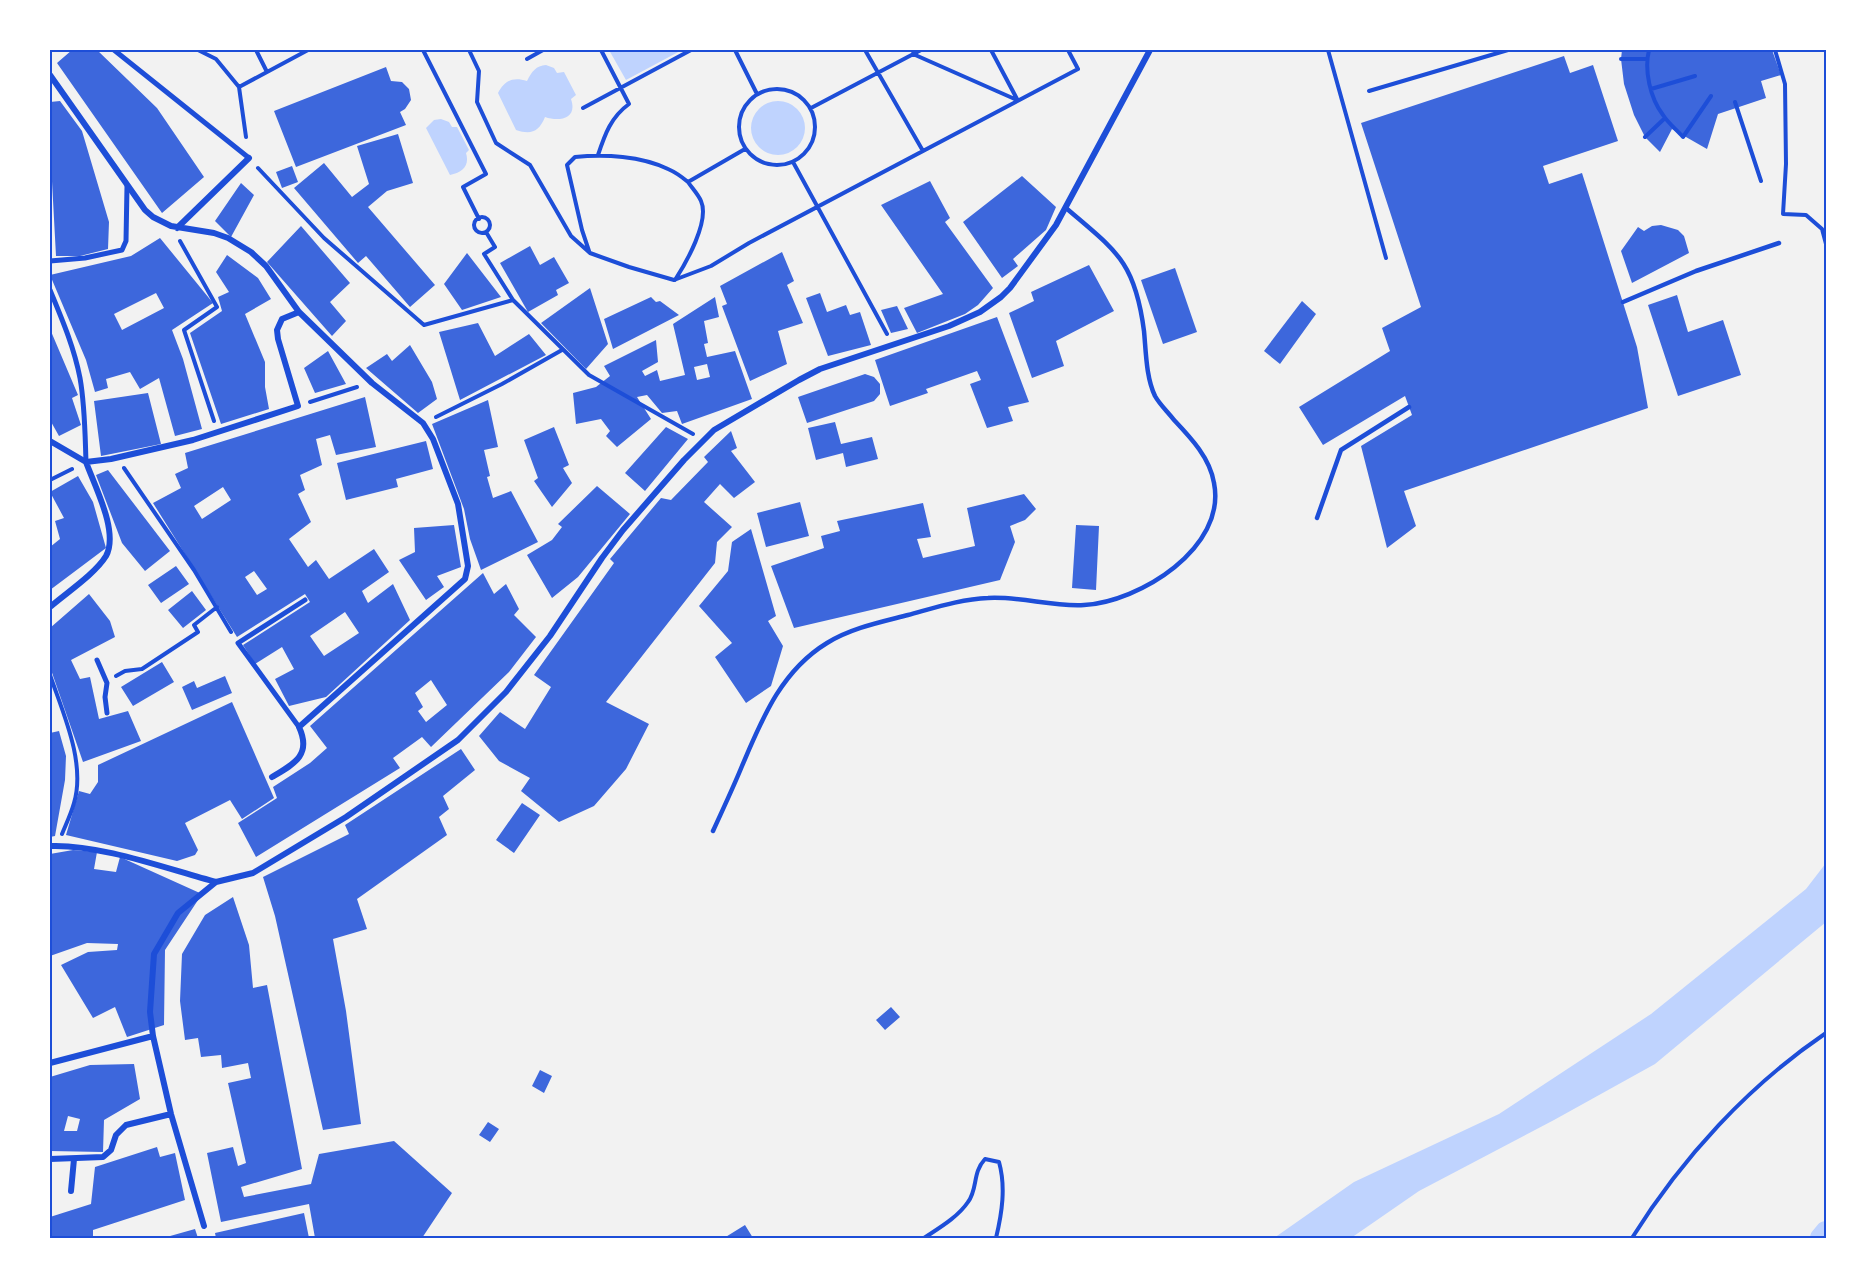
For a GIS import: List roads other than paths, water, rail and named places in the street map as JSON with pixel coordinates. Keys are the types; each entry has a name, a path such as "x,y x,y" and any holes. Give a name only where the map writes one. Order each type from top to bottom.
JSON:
{"street":[{"path":"114,50 249,158 174,227"},
{"path":"204,1226 171,1114 153,1036 150,1012 154,954 178,913 216,882 253,873 346,817 447,748 476,723 499,699 550,636 623,530 703,440 725,423 810,374 960,322 1000,297 1010,288 1040,249 1066,208 1150,50"},
{"path":"50,75 145,210 153,217 174,227 214,233 228,238 251,252 266,266 299,312 372,382 423,423 433,439 458,504 468,566 467,575 299,727"},
{"path":"50,261 74,260 122,250 126,242 127,186"},
{"path":"50,290 68,334 80,376 86,462 109,524 109,548 106,555 97,567 50,607"},
{"path":"50,441 86,462 111,459 165,448 218,433 298,405 277,330 282,319 299,312"},
{"path":"272,777 290,767 300,756 304,742 299,727 238,643 305,600"},
{"path":"97,660 107,683 105,697 107,713"},
{"path":"50,846 83,848 107,853 216,882"},
{"path":"50,1063 153,1036"},
{"path":"50,1159 103,1157 109,1153 116,1135 126,1125 171,1114"},
{"path":"71,1191 74,1159"}],"lane":[{"path":"713,831 777,692 801,664 819,649 852,632 961,602 1004,598 1083,605 1108,602 1134,592 1173,567 1201,541 1209,529 1216,493 1212,474 1195,443 1158,402 1152,388 1139,301 1128,270 1112,248 1066,208"},
{"path":"1623,302 1696,271 1779,243"},
{"path":"1317,518 1341,450 1409,407"}],"water":[{"path":"609,50 682,50 626,80"},
{"path":"546,65 554,68 557,73 564,72 576,95 571,99 572,111 570,115 561,119 545,117 534,131 516,130 498,93 507,82 518,79 527,81 535,70"},
{"path":"778,101 788,103 797,109 803,118 805,128 803,138 797,147 788,153 778,155 768,153 759,147 753,138 751,128 753,118 759,109 768,103"},
{"path":"441,119 449,122 452,127 457,127 469,150 466,153 467,162 464,168 450,175 426,128 434,120"},
{"path":"1826,863 1826,922 1655,1064 1419,1191 1351,1238 1274,1238 1354,1182 1499,1114 1651,1014 1806,889"}],"waterway":[{"path":"1821,1238 1826,1232"}]}
